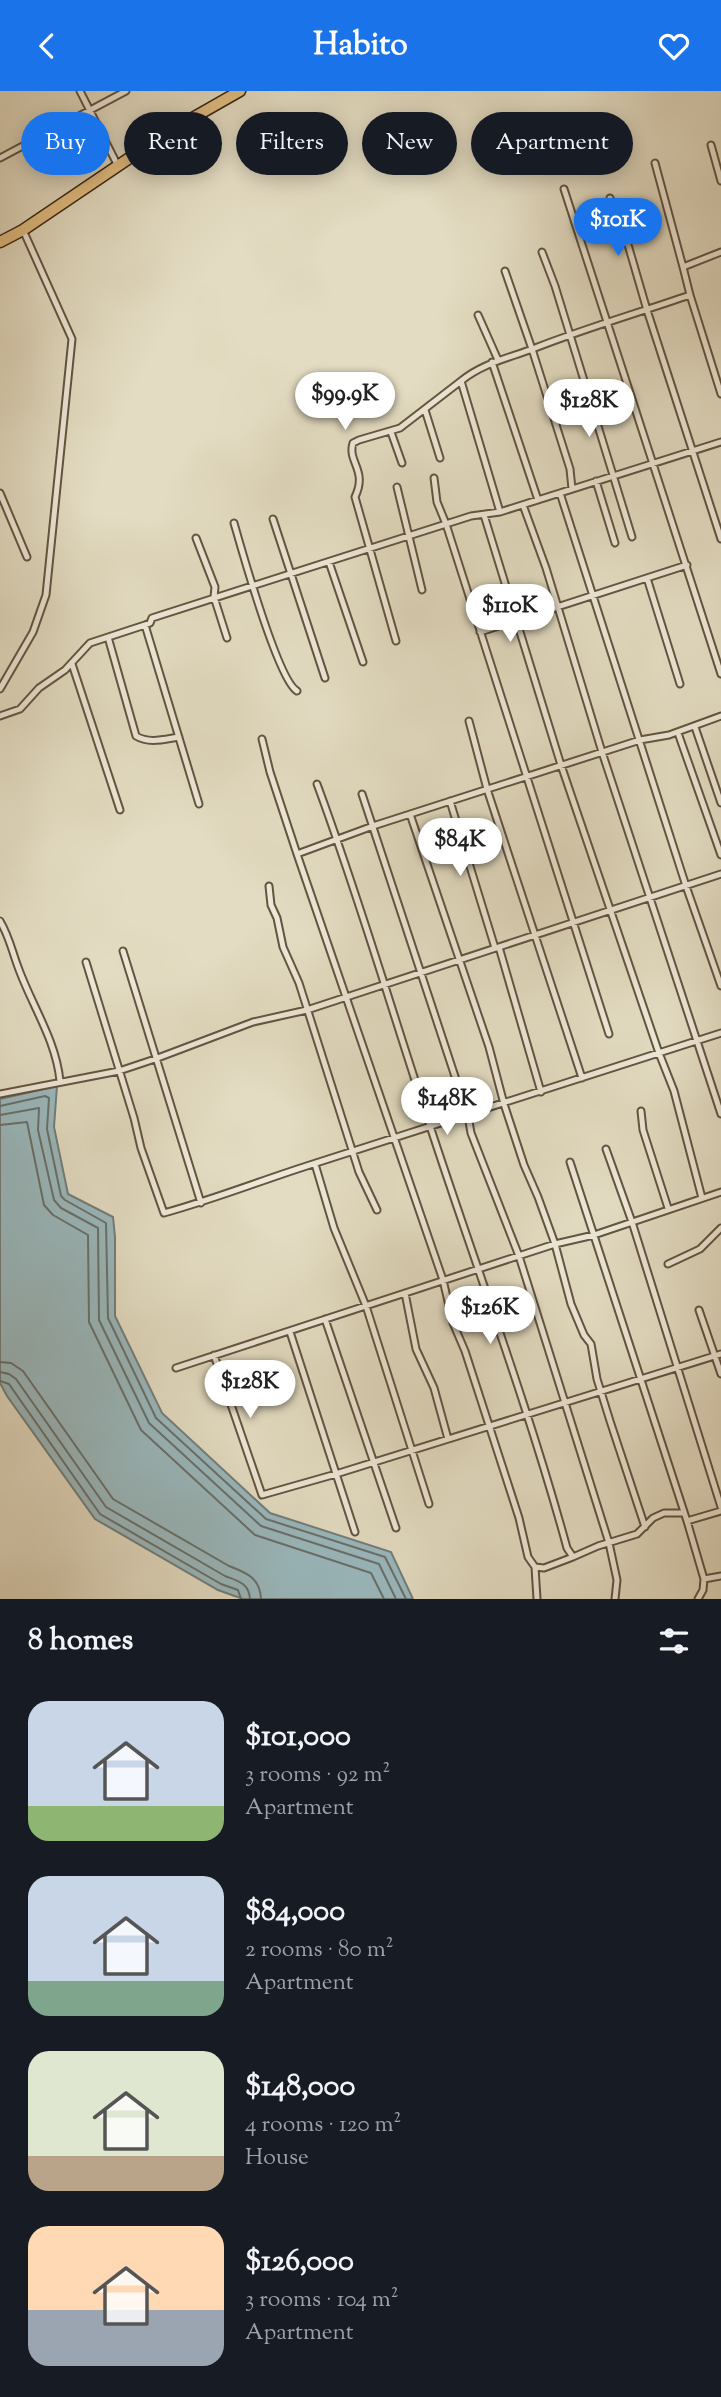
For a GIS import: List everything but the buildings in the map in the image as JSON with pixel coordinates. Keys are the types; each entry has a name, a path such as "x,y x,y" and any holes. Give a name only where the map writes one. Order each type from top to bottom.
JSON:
{"highway":[{"path":"0,242 23,230 168,132 240,91"}],"street":[{"path":"80,91 118,166"},
{"path":"0,159 126,91"},
{"path":"711,145 721,181"},
{"path":"655,163 690,295 721,394"},
{"path":"564,189 721,674"},
{"path":"610,198 624,231 721,539"},
{"path":"0,689 33,632 46,595 72,339 23,230"},
{"path":"542,252 632,537"},
{"path":"683,267 721,253"},
{"path":"505,271 570,469 572,489"},
{"path":"396,641 355,498 361,479 351,449 353,443 391,432 425,411 474,370 570,334 690,295"},
{"path":"478,315 538,500"},
{"path":"461,381 500,512"},
{"path":"425,411 440,458"},
{"path":"391,432 402,463"},
{"path":"0,716 20,709 39,688 72,664 90,643 150,623 152,618 446,524 500,512 721,442"},
{"path":"434,478 437,502 609,1034"},
{"path":"596,481 615,543"},
{"path":"397,487 422,590"},
{"path":"0,493 27,557"},
{"path":"560,493 686,886 721,986"},
{"path":"523,505 721,1114"},
{"path":"484,515 561,765 674,1091 702,1198"},
{"path":"273,519 325,678"},
{"path":"234,523 276,654 291,688 297,691"},
{"path":"196,538 215,587 214,597 228,638"},
{"path":"329,562 363,662"},
{"path":"480,632 687,565"},
{"path":"647,578 680,684"},
{"path":"145,625 199,804"},
{"path":"108,637 136,736 142,740 179,737"},
{"path":"72,664 120,810"},
{"path":"297,854 373,825 640,740 678,733 721,716"},
{"path":"469,721 487,789 582,1079"},
{"path":"695,727 721,803"},
{"path":"678,733 721,855"},
{"path":"262,739 297,854 443,1280 453,1323 465,1351 519,1518 528,1557 535,1567 537,1599"},
{"path":"317,784 527,1414 567,1548 573,1557"},
{"path":"362,794 422,972 475,1146 519,1256 609,1543 617,1580 615,1599"},
{"path":"450,801 541,1092"},
{"path":"410,814 489,1047 524,1165 555,1244 571,1304 590,1344 601,1390 645,1527"},
{"path":"0,1094 119,1070 253,1021 307,1010 721,874"},
{"path":"269,886 271,905 277,918 283,947 299,983 359,1172 377,1210"},
{"path":"0,921 56,1054 60,1081"},
{"path":"123,951 201,1203"},
{"path":"86,962 141,1148 164,1213 721,1033"},
{"path":"641,1111 643,1130 668,1208"},
{"path":"606,1149 632,1222 721,1509 687,1521"},
{"path":"570,1162 704,1579 703,1590 698,1599"},
{"path":"315,1164 334,1228 366,1306 429,1504"},
{"path":"176,1368 555,1244 594,1235 668,1208 720,1194"},
{"path":"668,1263 700,1249 721,1228"},
{"path":"405,1293 416,1349 434,1388 448,1439"},
{"path":"699,1310 718,1355 721,1374"},
{"path":"325,1319 396,1528"},
{"path":"290,1332 355,1532"},
{"path":"214,1355 262,1495 718,1355"},
{"path":"535,1567 544,1568 637,1534 653,1518 664,1513 684,1513"},
{"path":"704,1579 721,1576"}],"water":[{"path":"57,1086 54,1127 68,1194 113,1217 115,1316 162,1413 270,1513 391,1552 413,1599 243,1599 218,1590 95,1519 7,1396 0,1383 0,1099"}]}
